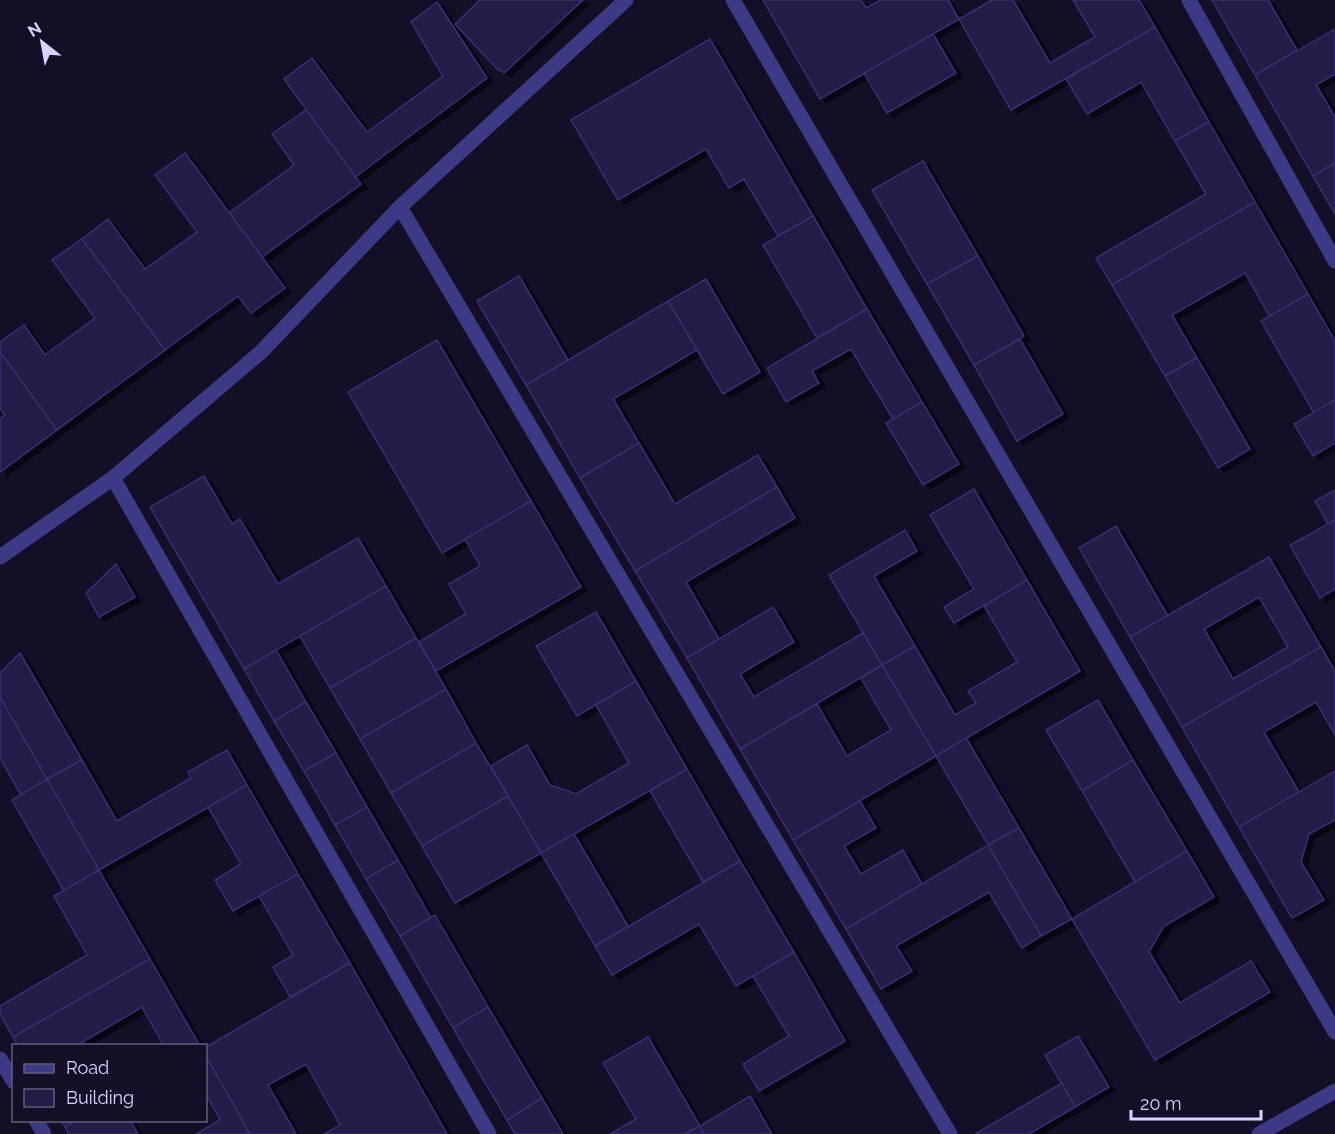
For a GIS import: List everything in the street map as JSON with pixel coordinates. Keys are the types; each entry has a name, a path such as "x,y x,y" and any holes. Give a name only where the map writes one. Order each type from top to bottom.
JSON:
{"street":[{"path":"0,558 113,478 261,352 400,207 626,0"},
{"path":"733,0 1335,1032"},
{"path":"1189,0 1335,261"},
{"path":"400,207 950,1134"},
{"path":"113,478 489,1134"},
{"path":"0,1059 12,1079"},
{"path":"1259,1134 1335,1091"}],"building":[{"path":"480,0 583,0 504,73 500,69 499,71 455,24"},
{"path":"763,0 861,0 866,8 881,0 948,0 959,19 820,99"},
{"path":"992,0 1013,0 1050,63 1095,37 1073,0 1139,0 1155,27 1011,110 959,19"},
{"path":"1212,0 1268,0 1297,50 1255,75"},
{"path":"437,2 487,78 355,177 284,79 312,58 367,132 443,76 411,22"},
{"path":"1155,27 1209,122 1175,141 1141,82 1087,114 1066,79"},
{"path":"1335,29 1335,74 1316,85 1335,117 1335,163 1313,176 1255,75"},
{"path":"933,34 956,73 887,113 864,73"},
{"path":"710,39 813,216 778,236 744,179 729,188 706,149 618,200 571,120"},
{"path":"306,110 361,184 262,257 229,213 294,165 272,134"},
{"path":"1209,122 1255,202 1112,285 1096,258 1206,194 1175,141"},
{"path":"185,153 285,288 251,313 238,296 165,350 82,239 108,219 145,269 197,232 155,175"},
{"path":"923,161 978,256 927,284 872,190"},
{"path":"1335,163 1335,214 1313,176"},
{"path":"1255,202 1308,294 1270,317 1245,273 1172,315 1197,358 1165,376 1112,285"},
{"path":"813,216 867,309 817,338 763,245"},
{"path":"82,239 165,350 57,430 0,352 0,342 24,325 45,355 95,318 52,260"},
{"path":"978,256 1024,336 974,365 927,284"},
{"path":"519,276 568,360 526,385 477,301"},
{"path":"706,279 760,372 723,394 668,301"},
{"path":"1308,294 1335,341 1335,400 1314,413 1261,321"},
{"path":"668,301 697,350 613,399 639,443 580,478 526,385"},
{"path":"867,309 922,402 893,419 851,349 812,371 819,383 786,402 767,368"},
{"path":"1020,339 1063,414 1017,441 974,365"},
{"path":"437,340 531,501 442,553 348,392"},
{"path":"0,352 57,430 0,472 0,419 5,415 0,408"},
{"path":"1197,358 1250,449 1218,468 1165,376"},
{"path":"1335,400 1335,443 1313,456 1294,424"},
{"path":"922,402 959,464 923,485 886,423"},
{"path":"639,443 675,504 758,455 777,487 635,571 580,478"},
{"path":"204,476 232,524 240,519 278,584 358,538 386,586 244,669 150,507"},
{"path":"777,487 795,518 686,582 719,639 687,658 635,571"},
{"path":"974,489 1027,580 954,623 944,607 974,589 930,515"},
{"path":"1335,490 1335,520 1328,524 1315,501"},
{"path":"531,501 581,587 436,671 419,642 466,614 449,584 480,566 465,539"},
{"path":"1335,520 1335,589 1320,598 1290,545"},
{"path":"1116,526 1168,616 1130,637 1079,548"},
{"path":"905,530 917,551 874,576 915,646 882,665 829,575"},
{"path":"1269,557 1321,647 1182,727 1130,637","holes":["1259,597 1288,647 1233,679 1204,629"]},
{"path":"116,564 135,597 99,617 86,593"},
{"path":"1027,580 1080,671 936,756 882,665 915,646 955,715 976,703 968,691 1017,662 984,606"},
{"path":"386,586 416,638 330,688 300,636"},
{"path":"773,607 794,642 740,674 754,697 863,633 882,665 740,749 687,658"},
{"path":"596,612 636,681 577,716 536,646"},
{"path":"416,638 446,689 360,739 330,688"},
{"path":"1321,647 1335,671 1335,735 1316,702 1264,732 1299,792 1239,827 1182,727"},
{"path":"276,650 306,702 274,721 244,669"},
{"path":"20,653 82,760 47,779 0,697 0,673"},
{"path":"882,665 936,756 793,840 740,749 817,704 847,756 891,730 861,678"},
{"path":"636,681 687,769 541,853 491,766 527,745 550,785 576,794 629,763 596,705"},
{"path":"446,689 476,743 391,793 360,739"},
{"path":"0,697 47,779 21,795 0,758"},
{"path":"1098,700 1133,760 1082,791 1046,730"},
{"path":"306,702 336,753 304,771 274,721"},
{"path":"966,738 1019,828 988,845 936,756"},
{"path":"476,743 508,796 422,846 391,793"},
{"path":"227,750 247,785 99,870 47,779 82,760 117,821 191,778 188,772"},
{"path":"336,753 367,807 335,825 304,771"},
{"path":"1133,760 1187,851 1135,882 1082,791"},
{"path":"687,769 740,861 703,882 650,791"},
{"path":"1335,771 1335,820 1309,834 1301,862 1324,900 1292,918 1239,827"},
{"path":"47,779 99,870 64,891 12,800"},
{"path":"247,785 298,874 233,911 215,880 241,864 208,807"},
{"path":"508,796 541,853 455,903 422,846"},
{"path":"860,801 876,828 844,846 861,874 903,850 922,884 846,929 793,840"},
{"path":"367,807 398,860 366,879 335,825"},
{"path":"1019,828 1072,919 1041,936 988,845"},
{"path":"574,834 628,926 595,946 541,853"},
{"path":"988,845 1041,936 1022,948 989,892 896,946 912,971 881,989 846,929"},
{"path":"1187,851 1214,897 1164,926 1149,952 1180,1003 1251,961 1270,992 1155,1060 1072,919"},
{"path":"398,860 431,918 400,936 366,879"},
{"path":"740,861 794,952 736,986 699,924 612,975 595,946"},
{"path":"99,870 150,959 13,1037 0,1014 0,1006 87,955 54,896"},
{"path":"298,874 350,963 290,997 273,967 293,955 259,896"},
{"path":"435,915 488,1007 453,1028 400,936"},
{"path":"794,952 845,1041 759,1091 743,1064 789,1036 753,976"},
{"path":"150,959 199,1044 163,1044 142,1007 79,1044 17,1044 13,1037"},
{"path":"350,963 447,1134 324,1134 340,1125 306,1064 268,1085 296,1134 250,1134 207,1058 207,1046"},
{"path":"488,1007 542,1098 507,1120 453,1028"},
{"path":"1078,1036 1109,1087 1075,1107 1045,1055"},
{"path":"648,1037 700,1126 685,1134 610,1134 636,1119 603,1063"},
{"path":"207,1058 250,1134 196,1134 220,1120 207,1096"},
{"path":"1062,1083 1075,1107 1029,1134 975,1134"},
{"path":"750,1096 772,1134 704,1134 700,1126"},
{"path":"542,1098 563,1134 515,1134 507,1120"},
{"path":"62,1122 73,1122 65,1127"},
{"path":"73,1122 131,1122 138,1134 69,1134 65,1127"},
{"path":"700,1126 704,1134 685,1134"}]}
